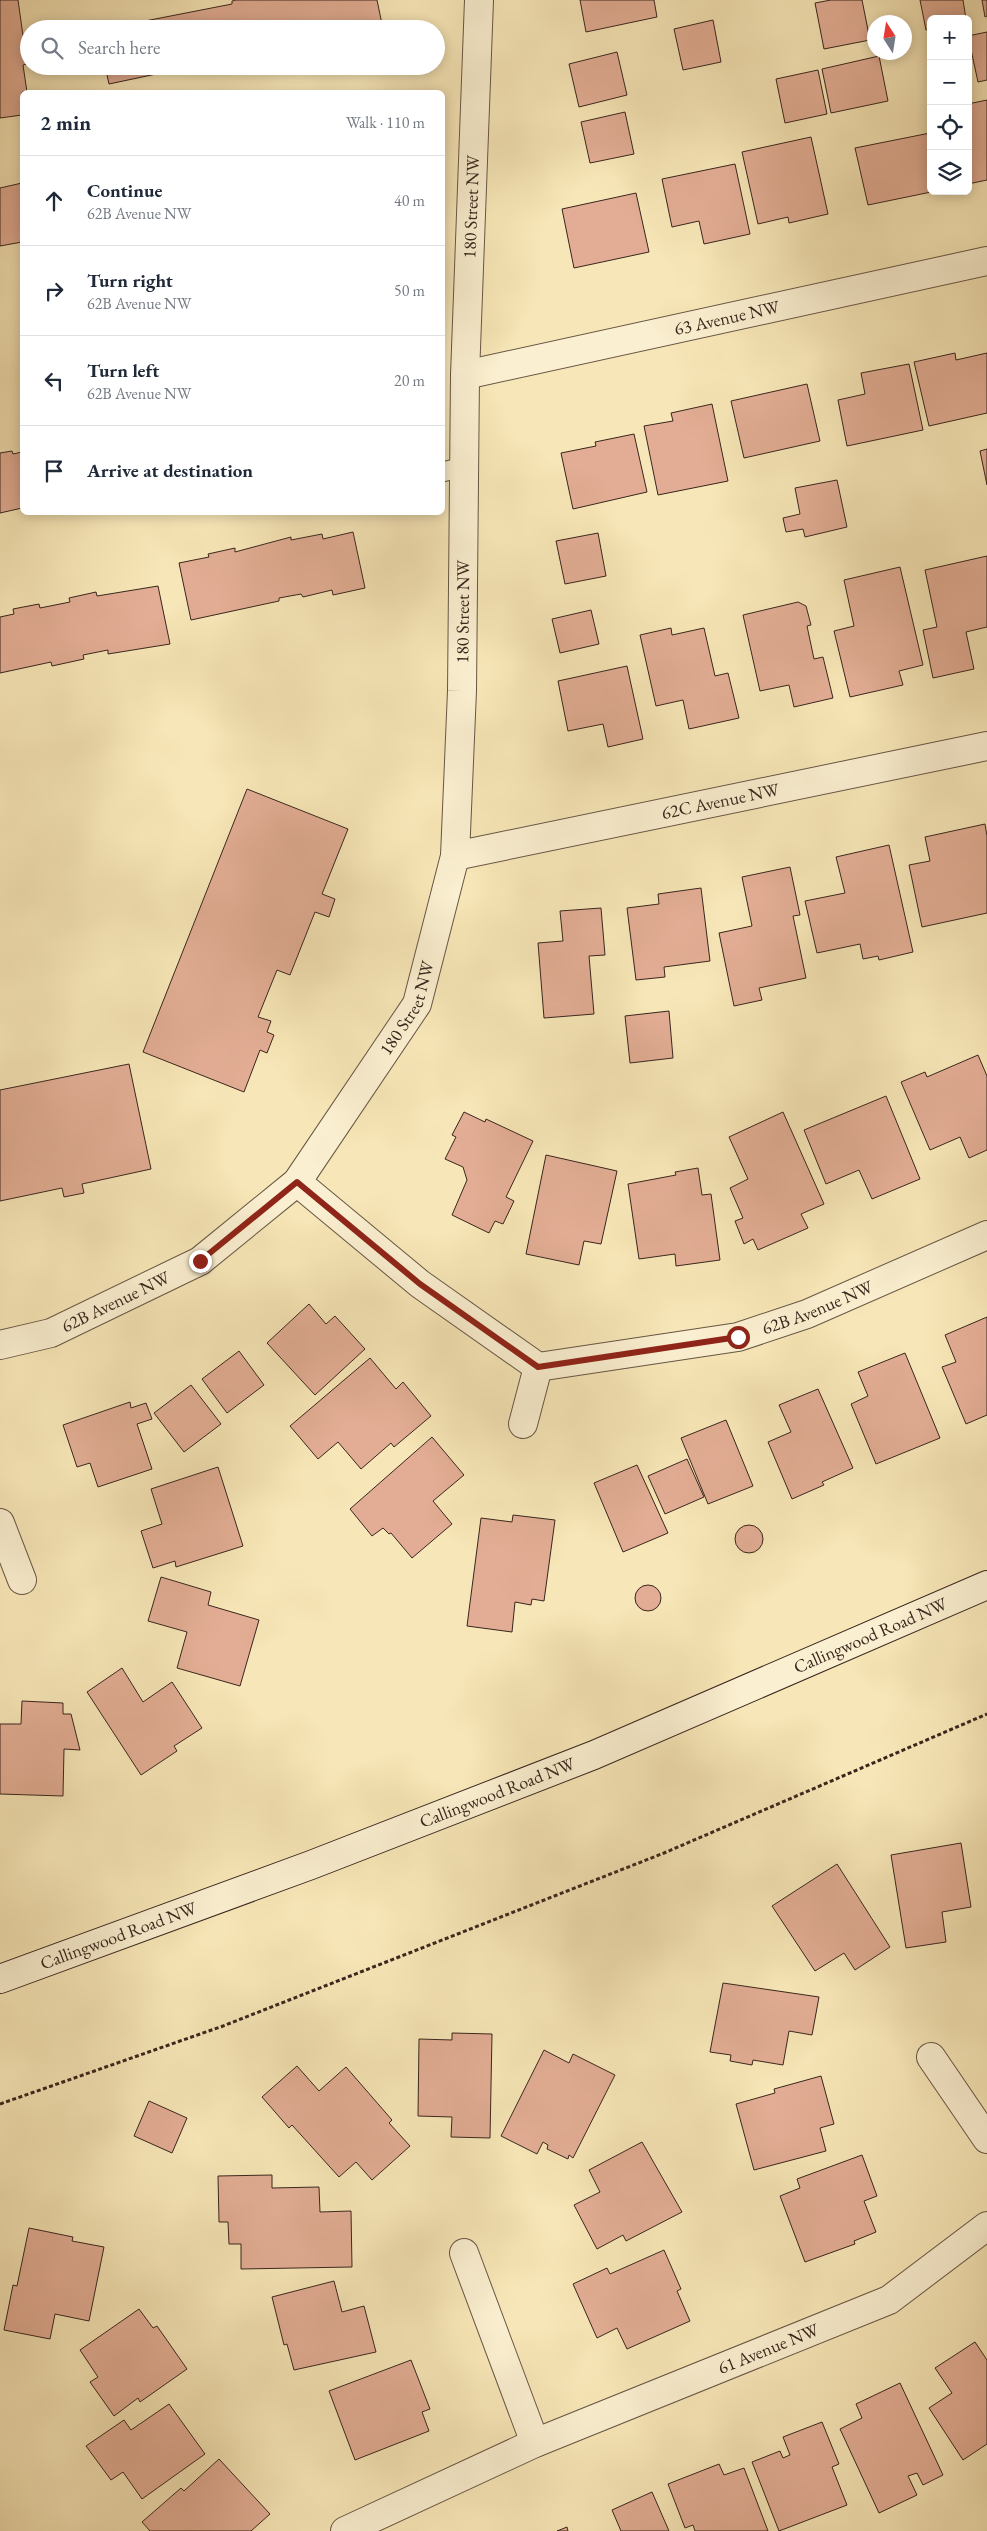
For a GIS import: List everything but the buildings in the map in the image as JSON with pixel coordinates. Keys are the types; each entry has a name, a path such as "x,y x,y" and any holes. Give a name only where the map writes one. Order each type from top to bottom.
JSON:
{"street":[{"name":"180 Street NW","path":"297,1182 417,1004 455,856 462,691 453,469 465,375 479,0"},
{"name":"63 Avenue NW","path":"465,375 987,260"},
{"name":"62C Avenue NW","path":"455,856 987,746"},
{"name":"62B Avenue NW","path":"0,1344 51,1333 200,1261 297,1182"},
{"path":"297,1182 420,1284 538,1367 523,1424"},
{"name":"62B Avenue NW","path":"538,1367 738,1337 806,1314 987,1235"},
{"path":"0,1523 22,1580"},
{"name":"Callingwood Road NW","path":"0,1979 302,1869 594,1755 987,1585"},
{"path":"931,2057 987,2139"},
{"name":"61 Avenue NW","path":"345,2531 535,2444 888,2300 987,2226"},
{"path":"464,2253 535,2444"}],"path":[{"path":"0,2104 223,2026 664,1853 987,1714"}],"route":[{"path":"200,1261 297,1182 420,1284 538,1367 738,1337"}]}
